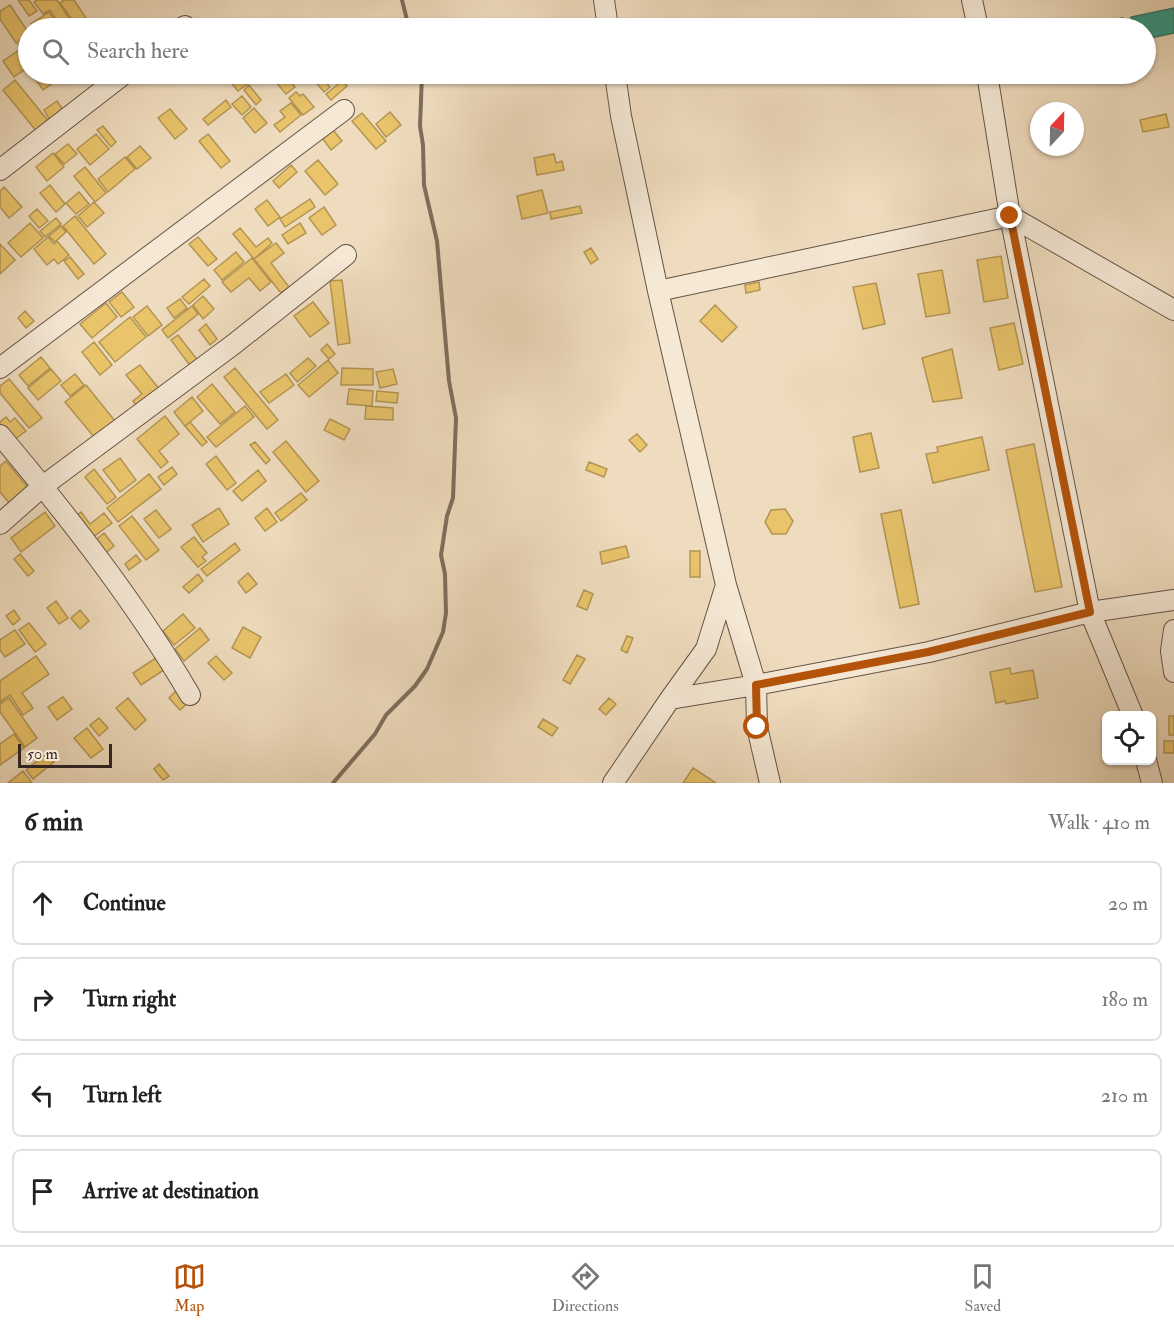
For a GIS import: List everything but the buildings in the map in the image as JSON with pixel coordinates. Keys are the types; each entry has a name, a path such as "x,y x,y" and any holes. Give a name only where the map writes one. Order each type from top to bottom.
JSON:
{"street":[{"path":"604,0 607,18"},
{"path":"972,0 976,18"},
{"path":"0,170 111,84"},
{"path":"616,84 621,116 658,291 726,585 756,685 757,727 770,783"},
{"path":"989,84 1010,216 1090,612 1131,711"},
{"path":"0,368 344,110"},
{"path":"658,291 1010,216 1174,310"},
{"path":"0,524 43,486 234,344 346,255"},
{"path":"0,435 43,486 162,647 190,695"},
{"path":"613,783 706,649 726,585"},
{"path":"670,699 928,652 1090,612 1174,600"},
{"path":"1174,630 1171,651 1174,672"},
{"path":"1147,765 1152,783"}],"waterway":[{"path":"402,0 406,18"},
{"path":"333,783 375,734 386,715 415,686 427,669 443,632 446,613 445,574 441,555 447,516 453,498 456,418 449,381 437,241 424,185 420,126 422,84"}],"route":[{"path":"757,727 756,685 928,652 1090,612 1010,216"}]}
